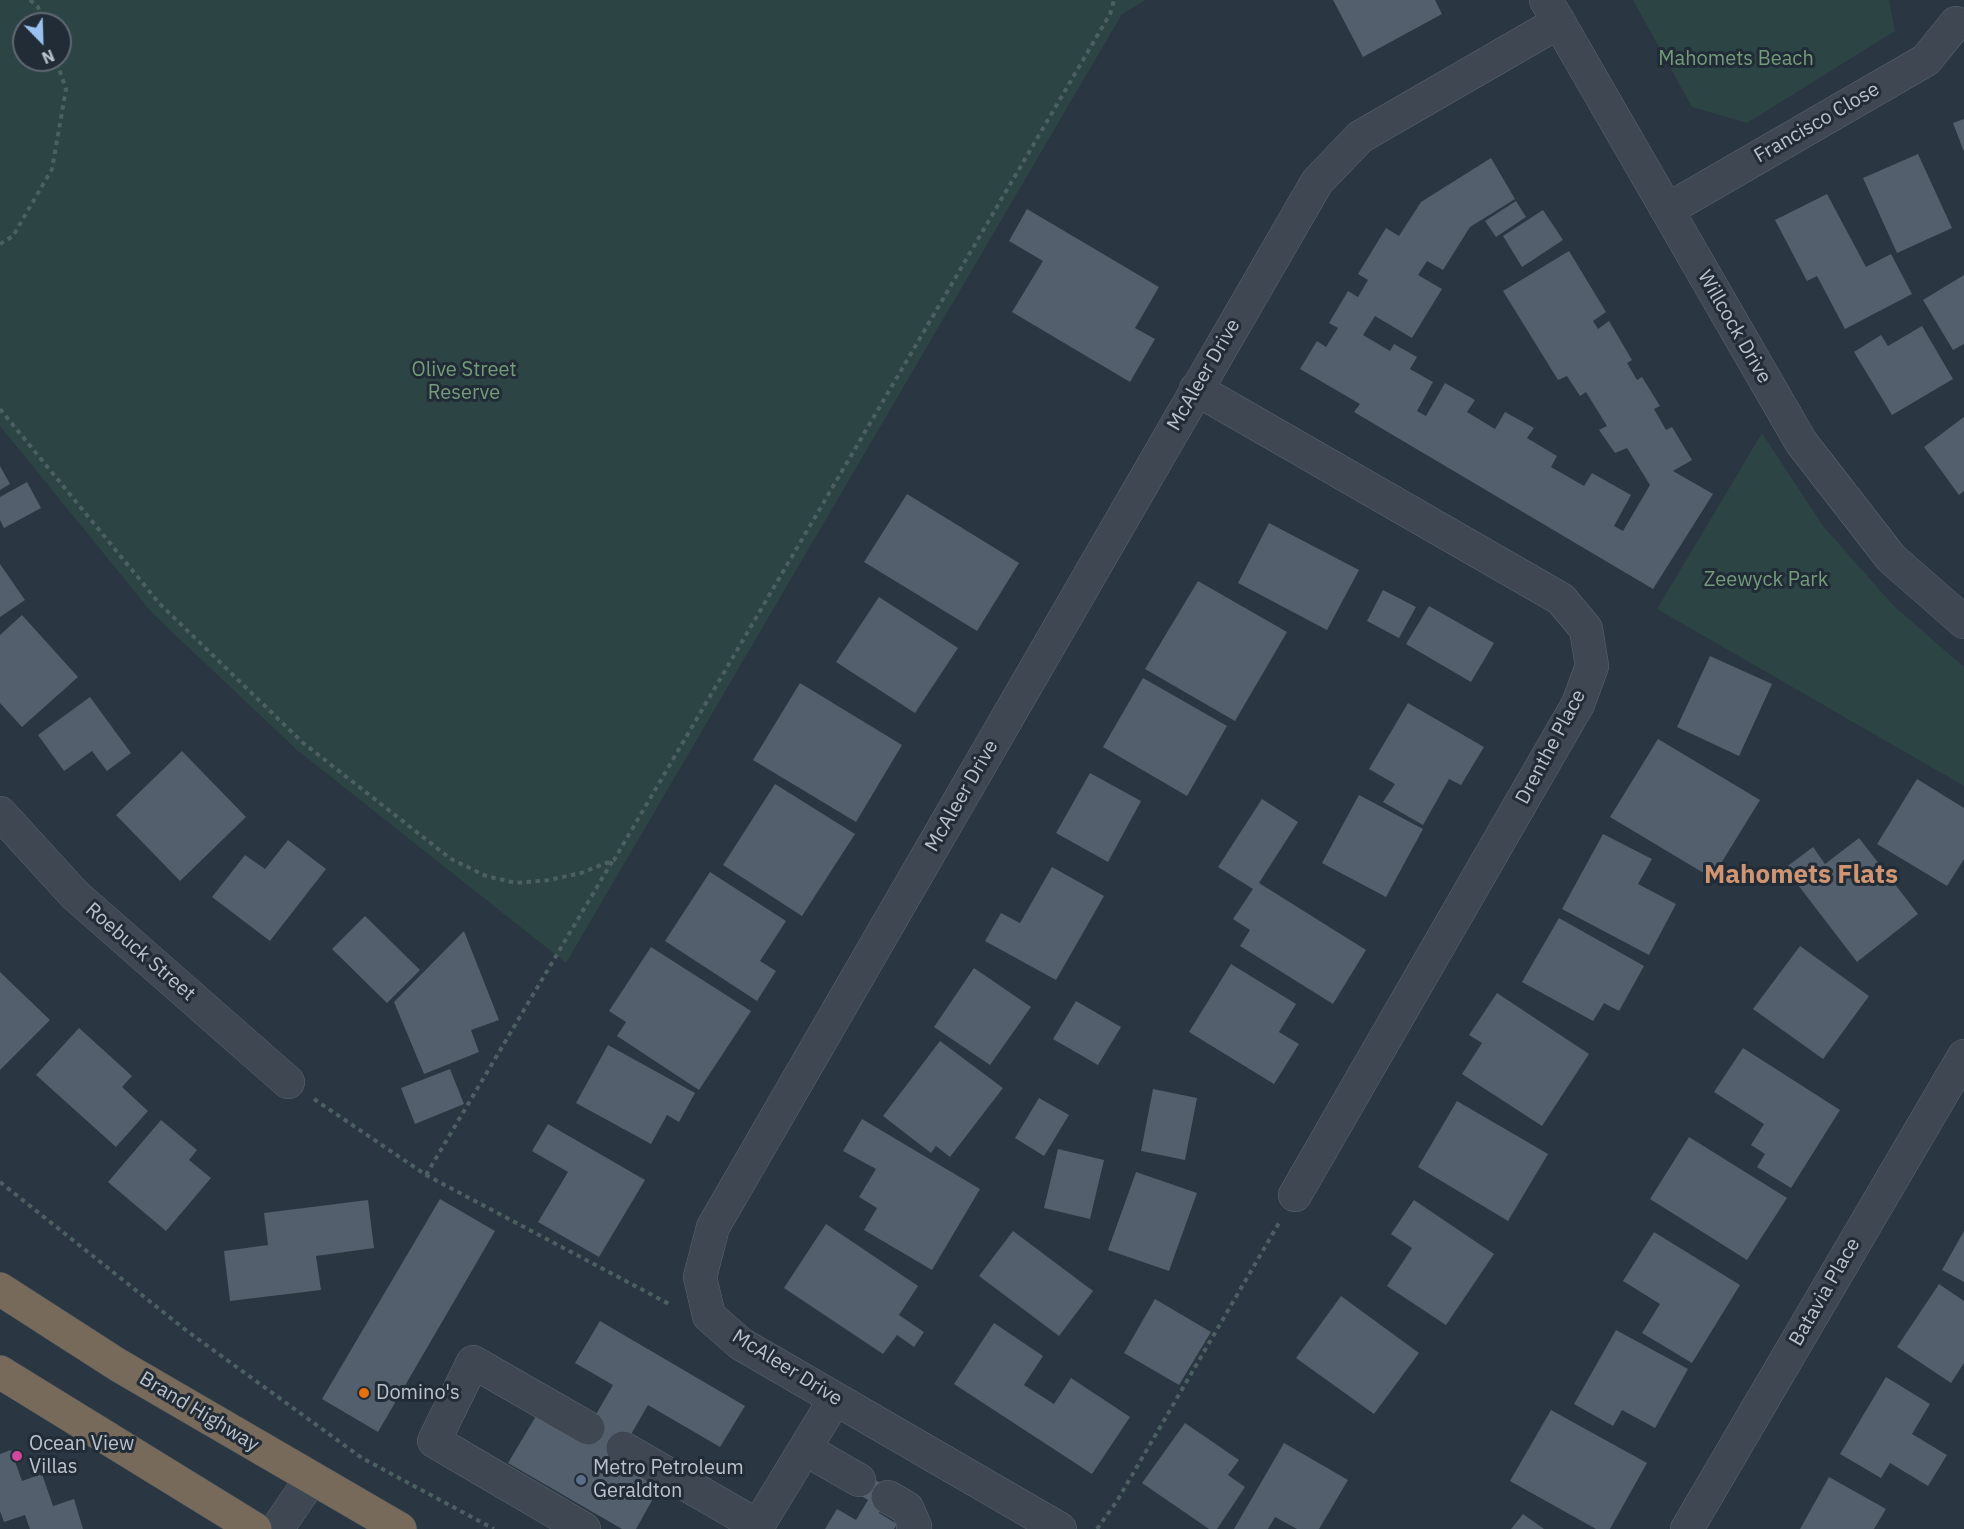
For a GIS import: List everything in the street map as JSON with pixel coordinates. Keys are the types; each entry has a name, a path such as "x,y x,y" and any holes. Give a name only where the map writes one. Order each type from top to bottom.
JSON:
{"highway":[{"name":"Brand Highway","path":"0,1289 118,1365 400,1529"},
{"path":"0,1372 255,1529"}],"street":[{"name":"Willcock Drive","path":"1553,11 1801,442 1891,558 1964,622"},
{"name":"McAleer Drive","path":"1060,1529 741,1344 709,1316 700,1277 713,1227 1317,182 1360,137 1553,11"},
{"name":"Francisco Close","path":"1667,210 1926,60 1956,23"},
{"name":"Drenthe Place","path":"1196,389 1561,599 1586,629 1592,666 1578,704 1295,1195"},
{"name":"Roebuck Street","path":"0,813 75,895 288,1082"},
{"name":"Batavia Place","path":"1687,1529 1964,1056"},
{"path":"584,1529 434,1441 473,1362 588,1428"},
{"path":"623,1448 757,1527 836,1399"},
{"path":"805,1449 859,1480"},
{"path":"277,1529 311,1479"},
{"path":"888,1497 907,1508 915,1526 913,1529"}],"path":[{"path":"30,0 40,12"},
{"path":"426,1175 614,860 1110,14 1114,0"},
{"path":"0,244 13,236 52,169 66,89 60,72"},
{"path":"0,409 159,603 302,742 451,859 486,876 516,883 549,880 581,873 614,860"},
{"path":"288,1082 426,1175 666,1303"},
{"path":"0,1182 187,1331 362,1458 494,1529"},
{"path":"1097,1529 1117,1501 1270,1239"}],"green space":[{"name":"Olive Street Reserve","path":"0,0 1146,0 1122,14 566,963 297,750 152,613 0,426"},
{"name":"Mahomets Beach","path":"1633,0 1889,0 1895,31 1747,123 1692,107"},
{"name":"Zeewyck Park","path":"1762,433 1823,526 1894,606 1964,667 1964,786 1657,609"}],"building":[{"path":"1333,0 1435,0 1442,14 1363,57"},
{"path":"1964,119 1964,152 1953,123"},
{"path":"1918,154 1952,228 1897,253 1863,178"},
{"path":"1491,158 1515,199 1470,227 1443,270 1427,261 1418,275 1442,289 1412,338 1375,316 1363,335 1390,351 1394,344 1417,357 1410,369 1433,382 1417,411 1426,416 1445,383 1475,400 1467,412 1495,429 1505,412 1534,428 1527,438 1557,456 1551,467 1584,486 1592,473 1631,495 1614,526 1623,531 1650,485 1627,448 1615,453 1599,430 1607,426 1586,392 1580,396 1567,376 1558,380 1503,291 1569,251 1606,312 1593,321 1598,329 1609,321 1632,360 1627,363 1637,380 1642,377 1660,406 1654,409 1666,430 1672,427 1692,460 1673,471 1713,494 1653,589 1354,412 1360,404 1300,369 1317,341 1326,347 1338,328 1329,323 1348,291 1358,297 1368,280 1358,274 1386,228 1399,236 1421,202"},
{"path":"1827,194 1866,267 1891,254 1912,294 1845,329 1817,276 1807,281 1775,220"},
{"path":"1516,201 1526,217 1496,237 1485,221"},
{"path":"1027,209 1159,287 1135,328 1155,339 1130,382 1012,312 1043,261 1009,241"},
{"path":"1543,210 1563,240 1522,267 1503,236"},
{"path":"1964,275 1964,344 1953,350 1923,300"},
{"path":"1922,326 1953,379 1892,415 1854,352 1881,335 1888,346"},
{"path":"1964,417 1964,491 1959,495 1924,447"},
{"path":"0,466 10,484 0,490"},
{"path":"27,482 41,508 4,528 0,520 0,497"},
{"path":"907,494 1019,563 977,631 864,562"},
{"path":"1269,523 1359,570 1327,630 1238,583"},
{"path":"0,564 25,600 0,617"},
{"path":"1198,581 1287,632 1235,721 1145,669"},
{"path":"1383,590 1416,607 1399,638 1367,621"},
{"path":"879,597 958,648 915,713 836,662"},
{"path":"1429,606 1494,643 1471,682 1406,644"},
{"path":"22,615 78,677 22,727 0,703 0,635"},
{"path":"1710,656 1772,684 1739,756 1677,727"},
{"path":"1143,678 1227,726 1187,796 1103,747"},
{"path":"800,683 902,745 856,822 753,760"},
{"path":"90,697 131,753 107,771 92,751 64,771 38,735"},
{"path":"1408,703 1484,747 1461,785 1449,779 1423,825 1383,802 1395,784 1369,769"},
{"path":"1658,739 1760,800 1712,878 1610,817"},
{"path":"182,751 246,817 180,881 116,815"},
{"path":"1090,773 1141,801 1108,862 1056,833"},
{"path":"1917,779 1964,808 1964,859 1947,886 1877,844"},
{"path":"775,784 855,834 802,916 723,865"},
{"path":"1359,795 1423,829 1386,897 1322,863"},
{"path":"1262,799 1298,822 1259,883 1366,950 1333,1004 1240,946 1250,930 1233,919 1253,889 1218,867"},
{"path":"1603,834 1652,859 1638,884 1676,904 1649,955 1562,909"},
{"path":"1859,838 1918,914 1857,962 1785,868 1813,847 1825,864"},
{"path":"288,840 326,869 270,941 212,897 245,855 265,869"},
{"path":"1052,867 1104,896 1056,980 985,941 1001,913 1020,923"},
{"path":"710,872 786,921 760,961 776,971 757,1001 665,941"},
{"path":"365,916 420,970 387,1003 332,949"},
{"path":"1559,918 1644,966 1619,1011 1604,1003 1593,1021 1522,982"},
{"path":"464,931 499,1020 471,1030 479,1052 424,1074 394,1002"},
{"path":"1800,946 1869,996 1823,1059 1753,1009"},
{"path":"651,947 751,1011 699,1090 617,1036 626,1022 609,1011"},
{"path":"1231,964 1296,1004 1279,1032 1299,1044 1274,1084 1189,1032"},
{"path":"974,968 1031,1007 990,1065 934,1027"},
{"path":"0,972 50,1020 0,1070"},
{"path":"1497,993 1589,1054 1542,1126 1462,1074 1482,1043 1469,1035"},
{"path":"1076,1001 1121,1027 1098,1065 1053,1039"},
{"path":"79,1028 132,1076 122,1087 148,1111 116,1147 36,1075"},
{"path":"940,1041 1003,1088 950,1157 936,1146 931,1153 883,1116"},
{"path":"608,1045 695,1093 679,1122 667,1115 651,1144 576,1103"},
{"path":"1743,1048 1840,1110 1791,1188 1757,1167 1765,1154 1751,1145 1764,1124 1714,1092"},
{"path":"450,1069 464,1104 415,1124 401,1088"},
{"path":"1153,1089 1197,1098 1185,1160 1141,1151"},
{"path":"1039,1098 1069,1115 1044,1156 1015,1138"},
{"path":"1457,1101 1548,1154 1508,1221 1418,1167"},
{"path":"862,1119 980,1189 932,1270 864,1230 877,1208 859,1197 876,1169 843,1151"},
{"path":"161,1120 197,1150 189,1160 211,1178 166,1231 108,1182"},
{"path":"548,1124 645,1180 599,1257 538,1222 568,1172 532,1151"},
{"path":"1689,1137 1787,1198 1747,1260 1650,1199"},
{"path":"1058,1149 1104,1160 1090,1219 1044,1208"},
{"path":"1136,1172 1197,1193 1169,1271 1108,1250"},
{"path":"440,1199 495,1231 378,1432 322,1399"},
{"path":"368,1200 374,1248 316,1256 321,1290 230,1301 224,1251 268,1245 264,1213"},
{"path":"1414,1200 1494,1254 1446,1325 1387,1286 1412,1248 1391,1234"},
{"path":"826,1224 918,1286 899,1315 924,1332 914,1347 897,1335 883,1354 784,1288"},
{"path":"1013,1231 1093,1291 1059,1336 979,1276"},
{"path":"1964,1231 1964,1282 1942,1270"},
{"path":"1654,1232 1740,1285 1692,1363 1642,1333 1660,1304 1623,1281"},
{"path":"1939,1284 1964,1301 1964,1363 1951,1383 1897,1347"},
{"path":"1341,1296 1419,1353 1374,1414 1296,1358"},
{"path":"1155,1299 1211,1332 1179,1385 1124,1353"},
{"path":"600,1321 745,1406 720,1447 648,1405 615,1462 659,1488 636,1529 622,1529 508,1463 536,1416 580,1442 613,1385 575,1363"},
{"path":"994,1323 1043,1356 1024,1385 1054,1404 1071,1378 1130,1417 1092,1474 954,1384"},
{"path":"1616,1330 1688,1369 1655,1428 1622,1410 1613,1426 1574,1404"},
{"path":"1886,1377 1930,1404 1912,1434 1947,1455 1928,1486 1890,1463 1881,1478 1840,1454"},
{"path":"1551,1410 1647,1463 1610,1529 1596,1529 1510,1481"},
{"path":"1185,1423 1239,1460 1228,1475 1245,1487 1217,1529 1209,1529 1142,1483"},
{"path":"1284,1443 1348,1480 1319,1529 1297,1529 1275,1517 1268,1529 1234,1529"},
{"path":"11,1450 22,1481 42,1474 53,1506 74,1499 83,1529 30,1529 25,1515 4,1522 0,1511 0,1454"},
{"path":"864,1473 892,1490 879,1513 897,1524 894,1529 825,1529 837,1509 856,1520 868,1500 853,1491"},
{"path":"1829,1477 1886,1509 1874,1529 1800,1529"},
{"path":"1523,1514 1544,1529 1511,1529"}],"place":[{"name":"Domino's","path":"364,1393"},
{"name":"Ocean View Villas","path":"17,1456"},
{"name":"Metro Petroleum Geraldton","path":"581,1480"}],"district":[{"name":"Mahomets Flats","path":"1801,875"}]}
